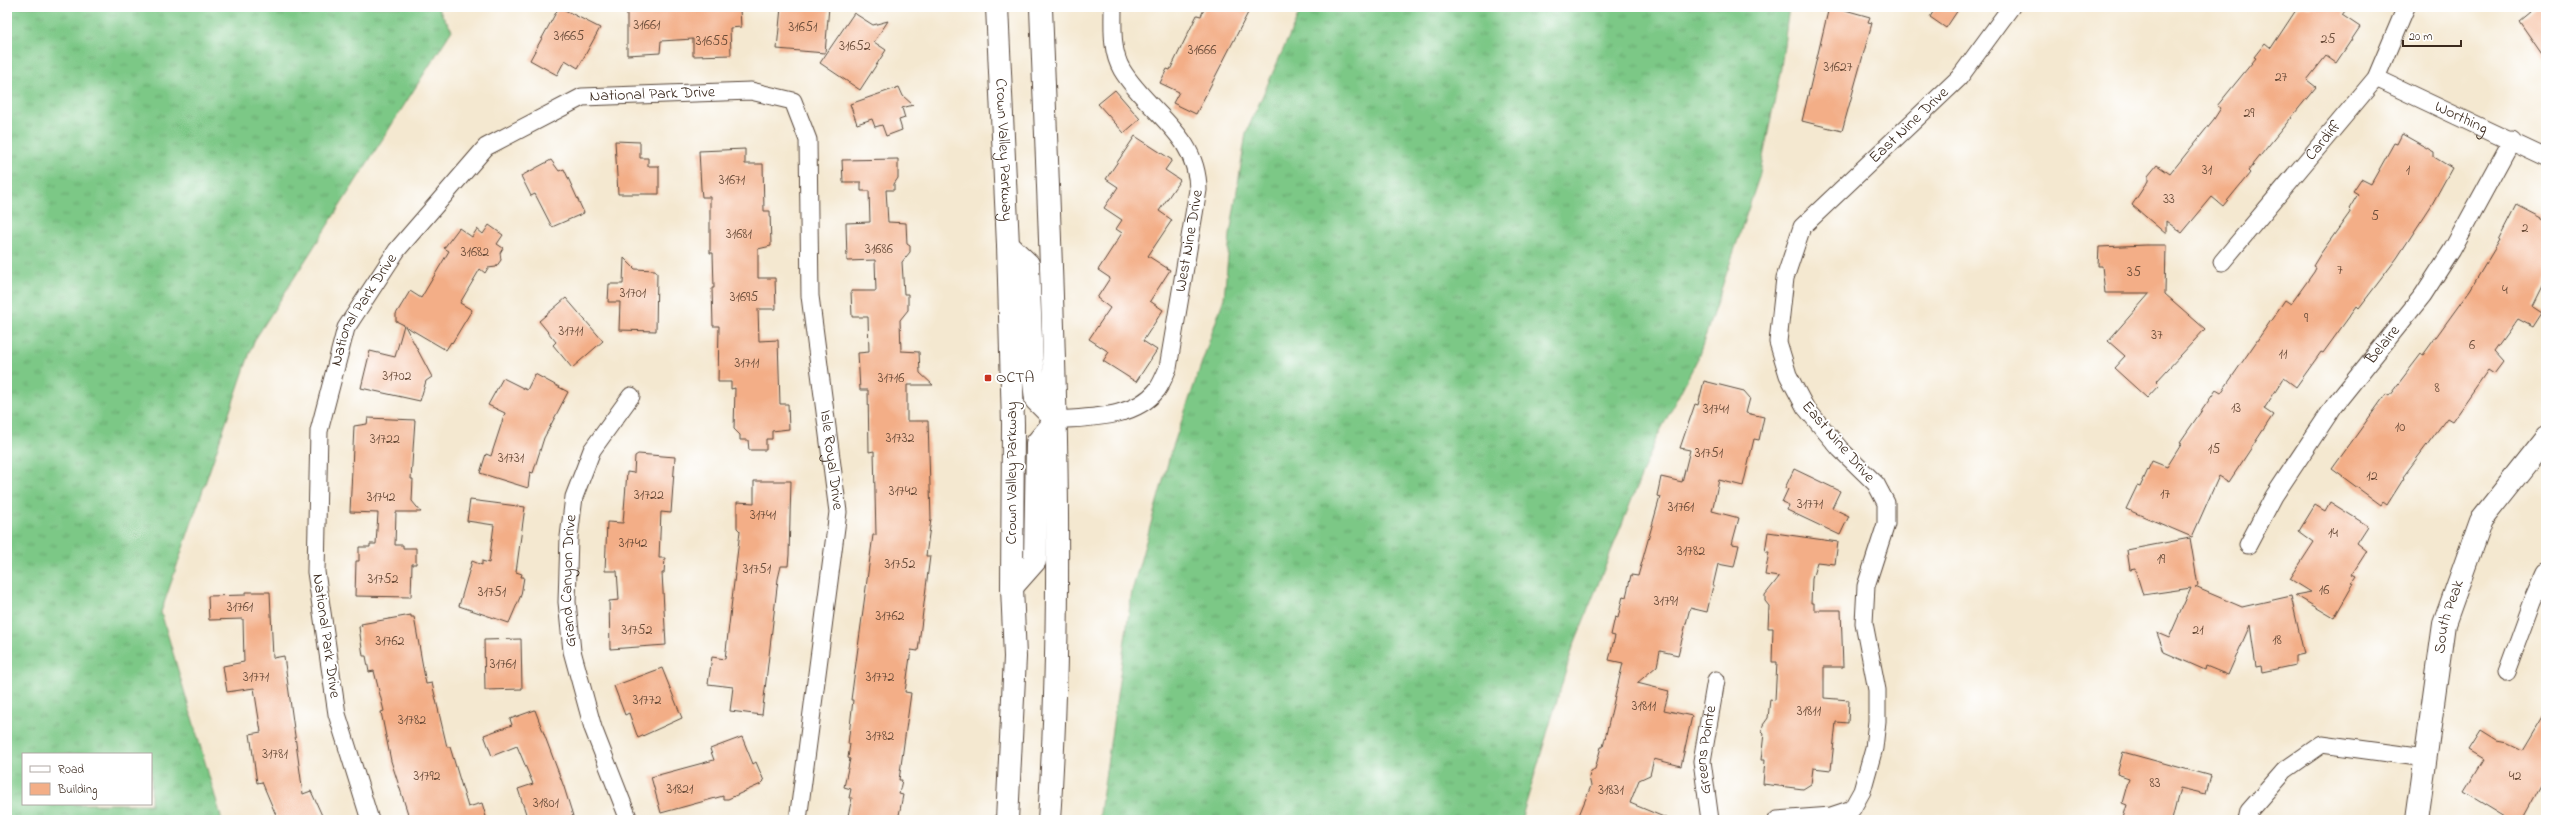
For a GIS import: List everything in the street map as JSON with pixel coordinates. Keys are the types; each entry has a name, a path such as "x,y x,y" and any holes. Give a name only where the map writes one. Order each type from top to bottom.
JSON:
{"main road":[{"name":"Crown Valley Parkway","path":"997,7 1008,245 1013,424 1012,587 1014,657 1007,820"},
{"path":"1041,7 1056,420 1054,701 1049,820"},
{"path":"1008,245 1028,264 1032,364 1036,400 1056,420"},
{"path":"1012,587 1035,561 1037,443 1056,420"},
{"name":"South Peak","path":"2417,820 2444,624 2481,520 2546,438"}],"street":[{"name":"West Nine Drive","path":"1056,420 1111,415 1139,406 1157,390 1168,368 1198,190 1198,175 1183,140 1133,84 1122,69 1114,48 1113,7"},
{"name":"East Nine Drive","path":"1777,820 1831,816 1852,809 1862,791 1874,748 1877,721 1877,690 1864,623 1866,586 1886,524 1886,503 1876,484 1840,449 1805,407 1788,375 1778,342 1785,278 1802,227 1959,78 2011,7"},
{"name":"Cardiff","path":"2222,262 2376,78 2406,7"},
{"name":"Worthing","path":"2376,78 2512,140 2546,158"},
{"name":"National Park Drive","path":"370,820 337,714 316,572 319,431 346,328 397,250 486,148 582,97 751,91 793,101"},
{"name":"Isle Royal Drive","path":"793,101 808,140 810,296 838,512 798,820"},
{"name":"Belaire","path":"2248,545 2274,496 2334,406 2423,295 2452,250 2512,140"},
{"name":"Grand Canyon Drive","path":"629,820 593,728 572,651 566,602 569,537 574,498 592,450 631,396"},
{"path":"2507,672 2525,620 2546,572"},
{"name":"Greens Pointe","path":"1710,820 1702,761 1716,680"},
{"path":"2246,820 2249,811 2285,770 2322,744 2425,758"}],"green space":[{"path":"7,7 437,7 452,30 254,341 161,612 222,820 7,820"},
{"path":"1302,7 1789,7 1781,68 1759,177 1698,358 1656,439 1573,647 1521,820 1099,820 1132,591 1171,452 1224,298 1230,235 1246,133"}],"building":[{"path":"559,7 600,28 578,68 565,60 557,75 530,60"},
{"path":"627,7 740,9 741,27 730,28 731,55 693,56 693,39 661,41 660,53 627,55"},
{"path":"781,7 829,7 825,53 777,49"},
{"path":"1205,7 1251,7 1196,114 1173,103 1179,92 1160,83 1167,69 1170,70 1197,15 1201,16"},
{"path":"1829,7 1846,7 1845,10 1870,17 1868,22 1872,23 1842,131 1802,121"},
{"path":"1936,7 1960,7 1946,28 1930,17"},
{"path":"2298,7 2348,7 2342,15 2360,27 2336,63 2326,56 2307,80 2316,87 2248,171 2250,173 2223,206 2212,197 2182,233 2166,221 2166,234 2132,205 2148,181 2148,176 2157,165 2170,174 2214,119 2221,108 2217,106 2256,58 2254,57 2265,43 2271,48"},
{"path":"2536,7 2546,7 2546,60 2519,21"},
{"path":"854,13 873,25 888,21 874,42 886,50 860,90 820,63"},
{"path":"899,87 903,96 913,105 902,108 905,118 899,120 902,130 886,136 882,125 875,127 872,119 857,124 850,104"},
{"path":"1115,90 1140,119 1124,133 1098,104"},
{"path":"2402,134 2434,152 2434,157 2452,168 2431,206 2397,258 2359,308 2357,306 2296,387 2284,378 2264,409 2273,415 2229,482 2219,476 2192,537 2126,509 2137,486 2140,487 2152,461 2167,467 2182,443 2180,442 2216,390 2221,393 2285,300 2291,304 2314,272 2316,268 2313,266 2321,253 2351,211 2349,209 2358,194 2353,191 2361,179 2371,184 2394,143 2397,144"},
{"path":"1135,136 1172,160 1165,170 1180,180 1159,211 1172,220 1148,256 1170,270 1150,301 1163,310 1143,341 1157,350 1136,382 1103,361 1109,352 1089,339 1110,308 1097,298 1110,278 1098,270 1122,233 1116,229 1122,220 1104,208 1118,187 1106,179"},
{"path":"615,141 640,142 640,158 648,158 648,166 659,166 659,194 618,194"},
{"path":"745,149 745,164 763,164 764,211 770,211 771,246 758,249 758,278 775,278 776,309 758,309 759,341 778,340 780,404 788,404 789,429 772,431 772,439 766,439 766,450 749,450 748,440 740,440 740,435 734,429 735,388 731,389 731,382 718,382 719,326 713,326 712,288 714,288 713,253 710,253 710,197 702,197 701,188 699,151"},
{"path":"898,159 898,178 894,184 894,190 886,190 888,222 906,223 907,244 910,246 910,252 902,262 904,294 908,294 908,310 900,320 901,351 919,352 920,373 933,385 907,385 907,421 928,421 931,519 926,556 930,556 918,651 911,650 905,692 911,693 899,780 902,780 899,794 903,795 898,820 847,820 852,798 849,798 851,789 844,787 850,759 848,758 850,744 848,744 853,700 851,700 873,535 876,535 874,451 869,452 868,390 860,390 858,353 869,352 868,317 852,317 851,291 876,291 875,260 847,261 846,223 870,222 869,191 861,191 861,182 843,182 842,160"},
{"path":"551,160 559,171 564,169 584,213 552,227 535,194 531,196 521,176"},
{"path":"2517,205 2546,220 2546,281 2533,307 2542,313 2533,327 2518,319 2494,352 2503,362 2494,374 2488,370 2452,421 2447,418 2403,477 2404,478 2387,505 2383,502 2381,505 2332,469 2386,394 2389,396 2421,354 2423,355 2470,290 2500,240"},
{"path":"489,225 503,235 497,244 503,248 500,253 501,260 496,267 488,268 485,273 480,269 460,303 472,310 452,343 451,342 446,350 405,326 432,377 426,381 420,401 361,388 370,351 395,357 404,325 396,321 396,314 410,291 421,298 449,251 444,248 459,228 472,237 477,229 483,234"},
{"path":"2166,245 2165,294 2205,329 2156,382 2159,385 2147,398 2114,368 2125,356 2108,341 2150,293 2105,293 2102,266 2098,266 2099,247"},
{"path":"624,258 635,269 655,270 657,273 656,331 619,330 620,302 608,302 609,284 623,284"},
{"path":"566,298 603,341 572,368 553,345 556,342 539,321"},
{"path":"535,374 568,392 544,438 533,473 530,472 528,488 480,473 486,454 491,456 505,413 488,405 503,378 527,390"},
{"path":"1704,381 1744,391 1750,398 1746,413 1764,417 1759,440 1754,439 1743,486 1719,480 1712,511 1739,518 1732,544 1739,545 1734,567 1718,564 1707,612 1690,608 1678,655 1660,651 1657,666 1637,683 1669,691 1664,710 1692,716 1681,766 1654,759 1650,775 1639,780 1630,803 1671,820 1577,820 1591,786 1589,777 1591,771 1595,769 1601,747 1603,747 1623,663 1609,660 1615,636 1611,635 1615,617 1618,618 1623,596 1626,597 1631,575 1638,576 1660,497 1657,496 1661,477 1682,482 1690,450 1680,448 1695,404 1698,405"},
{"path":"368,418 415,420 411,479 413,479 412,501 421,512 396,512 395,545 403,545 403,548 416,548 416,564 412,564 411,597 355,596 356,561 359,561 359,547 370,547 370,544 376,544 378,513 350,512 354,426 367,424"},
{"path":"638,454 675,457 671,513 661,512 659,558 665,558 664,573 662,573 666,645 610,649 609,601 619,600 617,571 605,571 607,522 623,523 627,472 634,473 635,456"},
{"path":"1794,469 1840,491 1832,508 1849,516 1840,535 1787,510 1789,505 1782,502 1788,489 1785,488"},
{"path":"754,481 791,481 788,566 781,566 778,579 762,715 730,711 733,687 708,684 712,657 725,659 740,531 737,528 737,502 754,503"},
{"path":"470,500 525,507 516,572 522,574 521,577 524,577 521,595 509,623 459,606 472,561 482,565 482,561 489,563 494,525 467,521"},
{"path":"2330,502 2368,526 2357,543 2367,551 2352,574 2356,576 2352,582 2354,583 2334,618 2295,595 2311,592 2290,579 2314,542 2299,531 2315,505 2325,511"},
{"path":"1768,532 1838,542 1835,564 1817,562 1812,579 1811,603 1814,603 1814,610 1841,610 1843,667 1824,667 1824,698 1849,700 1848,723 1836,722 1831,770 1813,768 1811,784 1803,789 1763,784 1765,760 1761,760 1764,733 1762,731 1763,725 1768,718 1770,699 1775,700 1777,662 1772,662 1773,628 1768,628 1769,606 1765,601 1765,595 1779,577 1765,575 1769,552 1765,552"},
{"path":"2190,538 2198,586 2195,587 2242,607 2291,596 2304,654 2295,656 2295,665 2262,672 2261,666 2256,667 2250,625 2228,675 2206,666 2205,670 2164,652 2157,633 2169,638 2191,588 2143,595 2135,569 2130,570 2127,550"},
{"path":"245,592 270,592 273,658 284,656 303,794 311,791 324,820 278,820 262,782 257,783 250,734 261,732 254,688 227,692 223,666 244,662 243,619 209,620 208,596 245,595"},
{"path":"411,615 411,617 414,617 426,684 432,683 447,747 450,747 468,807 482,803 487,820 410,820 391,761 381,712 384,711 374,671 369,672 366,656 363,656 359,627 362,626 361,624"},
{"path":"521,639 522,689 485,690 484,640"},
{"path":"662,668 682,718 638,738 629,713 625,715 614,686"},
{"path":"535,710 564,787 573,816 571,817 572,820 528,820 518,789 533,784 517,746 492,756 484,735 512,725 510,719"},
{"path":"2546,710 2546,776 2522,820 2510,820 2464,792 2484,759 2469,750 2481,731 2497,741 2507,743 2522,750"},
{"path":"742,737 753,764 756,762 764,781 761,784 728,799 723,799 723,796 661,813 651,777 714,760 710,749"},
{"path":"2123,752 2211,776 2206,794 2180,788 2172,820 2132,820 2123,818 2127,805 2122,803 2129,778 2117,774"}],"place":[{"name":"OCTA","path":"988,378"}]}
